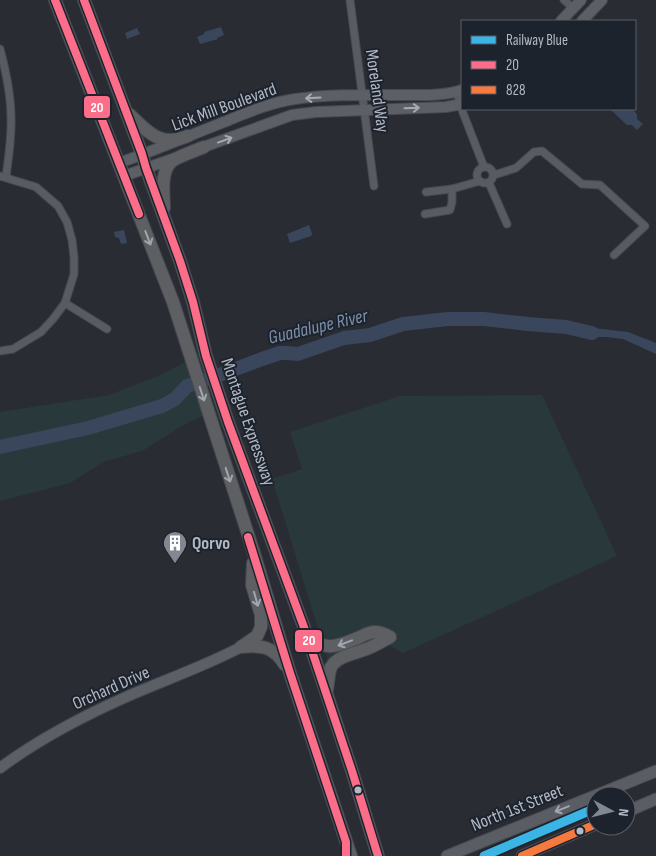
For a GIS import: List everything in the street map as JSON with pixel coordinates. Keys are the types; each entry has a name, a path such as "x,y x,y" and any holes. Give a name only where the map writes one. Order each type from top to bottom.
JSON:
{"highway":[{"name":"Montague Expressway","path":"56,0 173,302 253,550 290,673 351,856"},
{"name":"Montague Expressway","path":"84,0 180,261 193,302 206,356 228,422 305,630 378,856"},
{"path":"126,112 147,131 166,140 188,136"},
{"path":"164,216 166,171 172,161 204,147"},
{"path":"241,647 257,636 261,627 261,615 252,585 253,550"},
{"path":"305,630 311,639 327,646 340,646 375,632 390,637 371,647 340,659 330,670 326,692"},
{"path":"241,647 255,646 268,648 280,658 290,673"},
{"path":"346,842 346,856"}],"main road":[{"path":"561,20 581,0"},
{"path":"583,20 602,0"},
{"name":"Lick Mill Boulevard","path":"119,163 277,102 362,95 434,95 459,91"},
{"name":"Lick Mill Boulevard","path":"124,176 292,116 316,112 446,107 461,104"},
{"name":"Orchard Drive","path":"0,768 57,730 78,719 184,674 241,647"},
{"name":"North 1st Street","path":"447,856 656,771"},
{"path":"636,808 656,799"},
{"path":"522,856 586,828"}],"street":[{"name":"Moreland Way","path":"350,0 374,186"},
{"path":"564,0 573,8"},
{"path":"0,49 7,74 11,108 11,127 3,176 36,187 58,206 67,222 74,256 74,274 66,303 41,332 13,349 0,351"},
{"path":"459,91 461,104"},
{"path":"463,110 484,167"},
{"path":"426,192 452,189 480,181 484,183 489,182 494,175 516,168 534,152 542,151 582,184 600,185 645,226 614,255"},
{"path":"480,181 477,176 478,171 484,167 490,168 494,175"},
{"path":"489,182 507,224"},
{"path":"425,214 450,210 452,189"},
{"path":"66,303 107,329"}],"shaded area":[{"path":"188,360 203,416 187,423 142,451 103,462 70,483 0,501 0,412 109,395 163,374"},
{"path":"542,395 617,556 403,653 385,643 328,661 272,479 302,469 290,432 400,396"}],"water":[{"path":"221,27 224,35 218,39 200,44 197,37 204,34 204,32"},
{"path":"137,28 140,34 127,39 125,33"},
{"path":"611,110 633,110 637,114 637,119 643,124 637,130 632,125 627,125"},
{"path":"309,225 311,236 290,243 287,234"},
{"path":"124,230 127,243 121,244 119,238 115,237 114,232"},
{"path":"576,326 628,332 656,343 656,354 623,339 584,337 573,330"}],"waterway":[{"name":"Guadalupe River","path":"0,447 88,428 162,406 175,399 187,386 280,353 298,354 344,338 370,335 403,324 448,319 484,319 566,327 592,333"}],"rail line":[{"name":"Blue","path":"484,856 586,812"}],"transit line":[{"name":"20","path":"55,0 139,214"},
{"name":"20","path":"84,0 180,261 193,302 206,356 228,422 305,630 378,856"},
{"name":"20","path":"248,537 290,673 346,842 346,856"},
{"name":"828","path":"522,856 586,828"}],"place":[{"name":"Qorvo","path":"175,564"}]}
